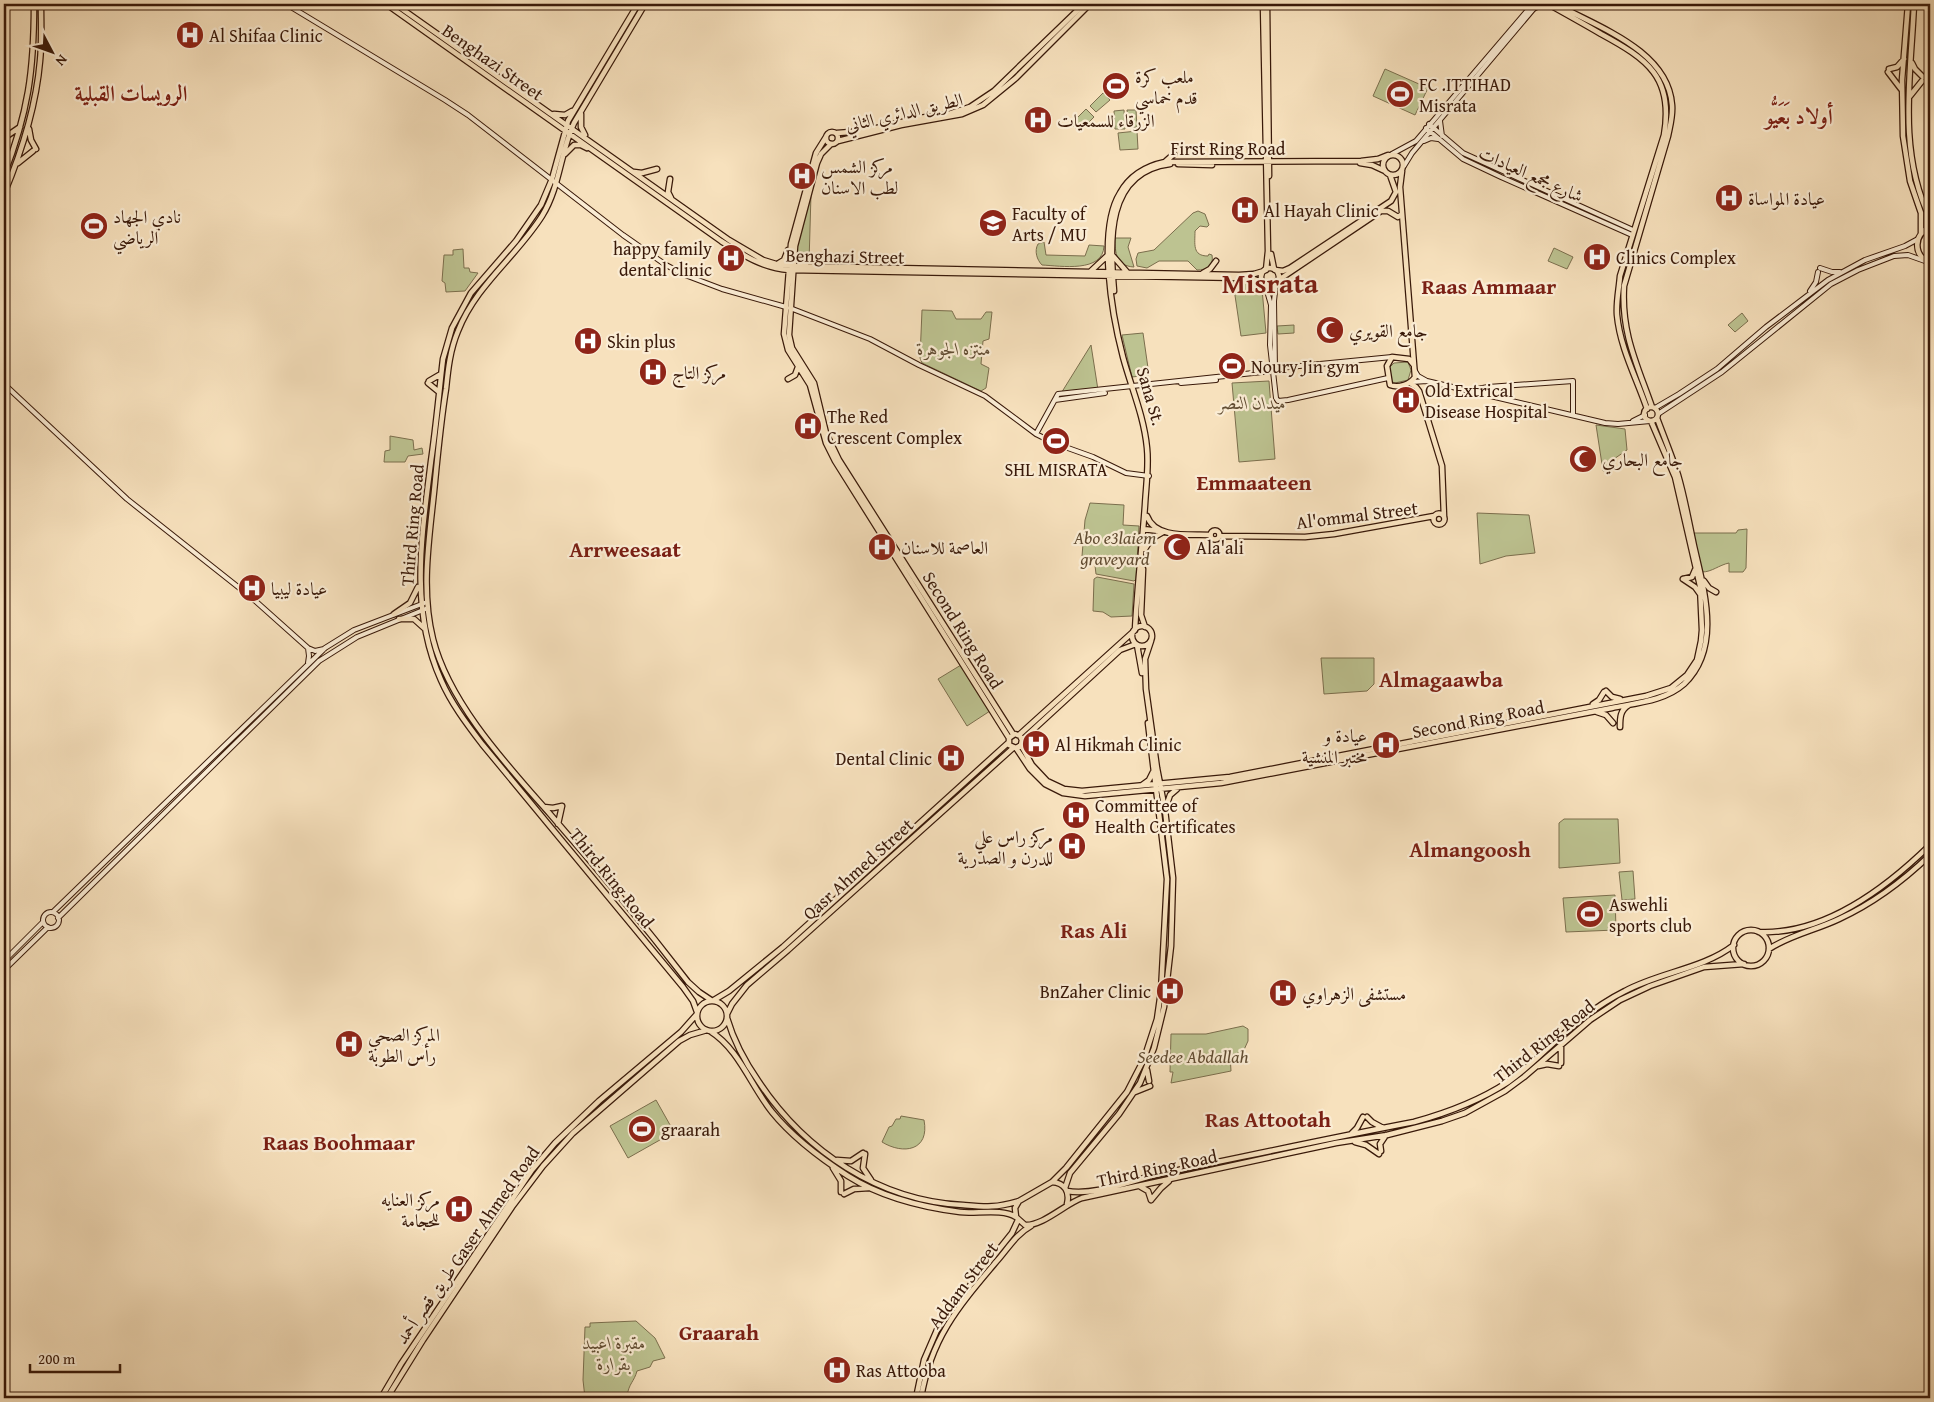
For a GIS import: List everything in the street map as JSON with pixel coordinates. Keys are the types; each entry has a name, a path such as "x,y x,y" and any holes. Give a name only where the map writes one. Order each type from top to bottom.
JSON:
{"main road":[{"path":"4,173 22,126 32,76 34,4"},
{"path":"4,194 29,126 40,61 41,4"},
{"path":"286,4 446,100 623,235 673,269 722,289 788,307 870,339 919,366 980,394 1036,434 1123,471 1148,478 1145,531 1132,638 1141,658 1158,787 1167,888 1161,991 1157,1019 1144,1059 1127,1092 1097,1131 1052,1182 1019,1201 993,1208 956,1206 871,1188 854,1189 843,1193 840,1177 829,1163"},
{"name":"Benghazi Street","path":"386,4 566,126"},
{"name":"Benghazi Street","path":"395,4 549,112 599,154 742,255 765,265 791,268 1095,276 1110,274 1254,274 1265,270"},
{"name":"Third Ring Road","path":"638,4 566,126 552,179 544,199 516,241 482,279 465,302 447,343 441,374 427,495 420,604 425,630 440,678 460,714 482,744 683,986 693,1001 697,1013"},
{"name":"Third Ring Road","path":"644,4 571,130 557,183 540,219 473,302 463,318 452,347 429,529 426,566 427,602 433,641 456,695 488,739 688,982 698,992 712,1000"},
{"path":"1023,66 1084,4"},
{"path":"776,264 784,260 791,244 815,155 820,144 830,132 853,133 919,118 949,114 970,107 986,97 1023,66 1090,4"},
{"path":"1263,4 1267,163 1272,258 1278,274 1274,301 1276,398 1280,401 1388,378"},
{"path":"1267,4 1268,251 1265,270 1261,276 1271,305 1270,345 1274,371"},
{"path":"1402,171 1396,175 1390,174 1385,171 1383,162 1390,155 1411,145 1533,5 1538,4"},
{"path":"1411,382 1415,377 1402,214 1400,182 1402,171 1421,143 1533,5 1546,4 1638,56 1652,70 1662,86 1666,108 1664,134 1620,276 1618,316 1627,353 1649,410"},
{"path":"1556,4 1623,40 1646,56 1658,69 1670,94 1672,114 1668,136 1624,286 1623,311 1626,329 1649,410 1650,421"},
{"path":"1562,4 1567,10"},
{"path":"1908,4 1902,90 1903,136 1910,181 1921,213 1922,233"},
{"path":"1914,4 1908,102 1913,159 1922,197 1930,218"},
{"path":"1902,90 1889,71 1897,67 1905,58"},
{"path":"1908,102 1911,93 1923,79 1915,69 1911,59"},
{"name":"الطريق الدائري الثاني","path":"838,142 901,125 962,114 982,105 1000,92 1023,66"},
{"path":"549,112 565,115 575,108"},
{"path":"582,109 581,127 589,140"},
{"path":"1421,143 1431,138 1440,137 1441,120"},
{"path":"4,138 22,126"},
{"path":"14,168 20,160 34,150 29,126"},
{"name":"شارع مجمع العيادات","path":"1428,126 1463,153 1633,232"},
{"name":"Benghazi Street","path":"571,130 589,140 738,246 758,258 776,264 791,268 808,266 1091,271 1110,274"},
{"path":"791,268 817,163 821,154 831,144 838,142 839,137 837,133"},
{"path":"826,137 827,141 831,144"},
{"path":"564,155 572,146 578,144 599,154"},
{"path":"4,147 8,158 4,173"},
{"path":"1165,162 1175,155 1184,161"},
{"path":"1390,155 1401,157 1404,166"},
{"name":"First Ring Road","path":"1110,255 1118,205 1126,188 1144,173 1160,166 1174,164 1371,160 1390,155"},
{"name":"First Ring Road","path":"1112,288 1110,255 1112,214 1120,191 1133,177 1144,169 1165,162 1184,161 1281,165 1362,163 1385,171"},
{"path":"630,171 642,173 657,169"},
{"path":"1265,270 1283,271 1290,268 1391,201 1396,192 1390,174"},
{"path":"670,179 668,192 676,203"},
{"path":"1264,284 1271,286 1381,212 1388,211 1398,217 1402,214"},
{"path":"1632,422 1717,369 1766,327 1842,271 1865,260 1898,249 1918,239 1930,227"},
{"path":"1918,239 1918,249 1925,261"},
{"path":"788,307 791,244"},
{"path":"794,250 797,258 808,266"},
{"path":"1091,271 1110,255 1125,274 1118,278 1112,288"},
{"path":"1036,434 1058,394 1392,357 1408,359 1418,376 1470,391 1609,424 1650,421 1722,372 1831,284 1858,270 1894,256 1908,255 1930,263"},
{"path":"1200,274 1210,269 1216,261"},
{"path":"1807,295 1816,282 1819,270 1842,271"},
{"name":"Benghazi Street","path":"1125,274 1251,279 1264,284"},
{"path":"1095,276 1106,280 1112,288 1122,352 1133,387"},
{"name":"Sana St.","path":"1112,288 1120,336 1133,387 1147,430 1150,450 1145,531"},
{"name":"Second Ring Road","path":"788,307 784,338 788,350 810,385 826,443 835,461 1008,740"},
{"name":"Second Ring Road","path":"788,307 789,341 814,383 826,433 832,448 1013,734"},
{"path":"1392,357 1387,366 1389,383 1393,386 1428,380"},
{"path":"788,378 794,377 798,366"},
{"path":"439,392 428,382 441,374"},
{"path":"1470,391 1484,387 1573,381 1573,415"},
{"path":"1411,382 1420,391 1442,466 1444,517 1443,522 1436,524 1434,521 1435,514 1443,501"},
{"path":"4,384 127,499 252,598 308,648 315,651 325,648"},
{"path":"1055,400 1133,387"},
{"name":"Second Ring Road","path":"1589,709 1631,704 1670,694 1696,670 1705,642 1702,577 1678,477 1658,416 1649,410"},
{"name":"Second Ring Road","path":"1014,748 1034,774 1045,784 1058,791 1078,796 1178,785 1288,766 1589,709 1664,692 1680,682 1692,669 1696,660 1701,641 1704,597 1675,478 1650,421"},
{"path":"1422,518 1441,513 1444,517"},
{"path":"1147,516 1152,525 1161,532"},
{"name":"Al'ommal Street","path":"1161,532 1210,535 1212,531 1216,531 1220,536 1305,537 1334,534 1422,518 1436,524"},
{"path":"1145,531 1161,532"},
{"path":"1145,531 1141,615 1145,627 1152,634 1144,665 1155,769 1162,778 1178,785 1170,795 1165,810"},
{"path":"1145,549 1151,538 1161,532"},
{"path":"1696,569 1692,577 1683,579 1695,587 1704,597 1709,592 1716,592 1707,586 1702,577"},
{"path":"394,614 411,601 420,584"},
{"path":"4,961 43,922 44,914 53,912 325,648 354,630 427,602"},
{"path":"4,970 48,927 56,925 58,918 325,657 357,637 428,608"},
{"path":"399,619 414,619 425,630"},
{"path":"1019,735 1134,631 1139,627 1145,627"},
{"path":"1022,740 1019,735 1013,734 1008,740 1014,748 1021,746 1022,740 1120,650 1136,644 1145,646 1150,641"},
{"path":"308,648 308,664"},
{"path":"1589,709 1605,692 1612,697 1624,700"},
{"path":"1620,727 1620,718 1623,710 1631,704"},
{"path":"1589,709 1603,713 1613,723"},
{"name":"Qasr Ahmed Street","path":"712,1000 728,991 783,947 1008,740"},
{"name":"Second Ring Road","path":"1021,746 1037,772 1046,781 1058,787 1082,791 1137,789"},
{"name":"Qasr Ahmed Street","path":"727,1016 732,1004 747,985 1014,748"},
{"path":"212,757 217,761"},
{"path":"1137,789 1148,782 1155,769"},
{"path":"1067,1204 1066,1181 1070,1173 1132,1095 1146,1069 1162,1018 1170,946 1173,878 1165,810 1158,787"},
{"path":"1137,789 1153,794 1159,806"},
{"path":"543,807 553,808 562,806 558,825"},
{"path":"1759,932 1795,929 1838,913 1865,898 1891,880 1930,846"},
{"path":"1769,950 1783,941 1839,919 1868,903 1904,879 1930,855"},
{"path":"53,912 58,918"},
{"path":"43,922 48,927"},
{"path":"1753,930 1759,932 1766,937 1769,950 1767,956 1762,962 1754,965 1744,964 1736,958 1734,945 1737,938 1744,932 1753,930"},
{"name":"Third Ring Road","path":"1066,1189 1082,1192 1095,1190 1162,1173 1414,1122 1445,1114 1486,1095 1519,1073 1569,1029 1604,1003 1640,984 1710,959 1734,945"},
{"name":"Third Ring Road","path":"1032,1225 1067,1204 1082,1198 1387,1135 1465,1113 1505,1091 1598,1014 1620,1000 1650,986 1704,967 1744,964"},
{"path":"871,1188 829,1163 801,1142 780,1120 762,1098 730,1048 722,1039 698,1022 697,1013 705,1002 712,1000 723,1005 738,1048 775,1106 805,1137 832,1158 888,1192 936,1209 961,1212 1006,1213 1017,1218 1025,1225 1032,1225"},
{"name":"طريق قصر أحمد Gaser Ahmed Road","path":"380,1398 532,1170 568,1130 681,1032 697,1013"},
{"path":"709,1031 719,1029 726,1023 727,1016"},
{"name":"طريق قصر أحمد Gaser Ahmed Road","path":"387,1398 423,1340 506,1217 543,1166 573,1133 679,1041 690,1035 709,1031"},
{"path":"1537,1066 1548,1064 1560,1065 1561,1045"},
{"path":"1132,1095 1150,1083 1146,1069"},
{"path":"1349,1135 1365,1117 1385,1128"},
{"path":"1351,1141 1366,1145 1380,1152 1380,1144 1387,1135"},
{"path":"832,1158 851,1161 864,1154 864,1169 874,1183"},
{"path":"1139,1186 1148,1190 1151,1200 1171,1179"},
{"path":"1052,1182 1059,1183 1066,1189"},
{"path":"1017,1218 1015,1208 1019,1201"},
{"name":"Addam Street","path":"916,1398 924,1360 937,1329 956,1302 1012,1233 1017,1218"},
{"name":"Addam Street","path":"921,1398 927,1368 946,1326 962,1303 1009,1247 1022,1232 1032,1225"}],"green space":[{"path":"1385,69 1428,88 1415,115 1373,96"},
{"name":"ملعب كرة قدم خماسي","path":"1120,77 1126,83 1113,95 1107,89"},
{"path":"1103,93 1110,100 1096,112 1090,106"},
{"path":"1086,109 1094,117 1079,132 1071,124"},
{"path":"1124,110 1125,129 1115,129 1114,111"},
{"path":"1127,110 1136,110 1137,127 1128,128"},
{"path":"1137,131 1138,149 1120,150 1118,133"},
{"path":"811,194 809,263 805,263 797,257 796,248"},
{"path":"1198,211 1205,214 1209,225 1207,227 1200,226 1195,231 1195,245 1199,254 1212,255 1212,262 1209,267 1197,270 1188,261 1159,261 1147,268 1137,266 1136,259 1138,253 1154,250 1193,213"},
{"path":"1115,238 1131,238 1128,247 1134,267 1123,264 1118,258 1115,249"},
{"path":"1044,242 1046,255 1085,256 1089,245 1104,246 1102,255 1097,261 1070,267 1042,265 1036,252 1038,244"},
{"path":"1554,248 1573,257 1567,269 1548,261"},
{"path":"463,249 464,268 469,268 470,272 478,273 465,291 446,292 445,283 442,281 444,255 453,255 453,250"},
{"path":"1233,282 1253,282 1262,289 1266,333 1241,336"},
{"name":"منتزه الجوهرة","path":"922,310 952,311 956,319 981,319 986,312 992,312 989,339 983,341 981,364 989,368 986,388 981,391 922,363 920,358"},
{"path":"1742,313 1748,321 1735,332 1728,325"},
{"path":"1294,325 1294,333 1278,334 1277,326"},
{"path":"1143,333 1149,375 1132,377 1122,335"},
{"path":"1091,345 1098,390 1060,395"},
{"path":"1408,362 1411,370 1408,380 1395,383 1390,381 1389,368 1394,363"},
{"name":"ميدان النصر","path":"1269,381 1275,459 1239,462 1232,383"},
{"path":"1596,425 1625,429 1627,450 1611,461 1609,470 1603,471"},
{"path":"390,436 413,440 414,450 422,448 423,454 408,456 405,462 384,462 385,451 390,450"},
{"name":"Abo e3laiem graveyard","path":"1090,503 1124,505 1123,525 1139,526 1136,579 1134,581 1096,574 1094,557 1082,556 1085,520"},
{"path":"1477,513 1529,515 1535,553 1506,556 1480,564"},
{"path":"1747,529 1746,568 1743,572 1729,572 1729,563 1702,572 1693,533 1736,533 1738,530"},
{"path":"1097,577 1134,584 1132,616 1111,617 1103,612 1093,611 1094,579"},
{"path":"1321,658 1374,658 1374,684 1367,691 1324,694"},
{"path":"961,665 990,711 967,726 938,679"},
{"path":"1564,819 1618,819 1620,863 1559,868 1559,823"},
{"path":"1633,871 1635,899 1622,900 1619,872"},
{"name":"Aswehli sports club","path":"1615,895 1616,930 1566,932 1563,898"},
{"name":"Seedee Abdallah","path":"1243,1026 1248,1029 1248,1041 1243,1052 1230,1055 1231,1071 1171,1083 1173,1072 1170,1072 1171,1034 1206,1034"},
{"name":"graarah","path":"656,1100 674,1132 628,1158 610,1126"},
{"path":"901,1116 924,1120 925,1130 923,1138 913,1148 898,1148 882,1142 889,1127 892,1126 896,1119 900,1119"},
{"name":"مقبرة اعبيد بقرارة","path":"636,1321 655,1338 665,1358 653,1361 650,1367 637,1371 627,1396 585,1398 583,1380 585,1327 590,1327 590,1323"}],"place":[{"name":"Al Shifaa Clinic","path":"190,35"},
{"name":"ملعب كرة قدم خماسي","path":"1116,86"},
{"name":"FC .ITTIHAD Misrata","path":"1400,94"},
{"name":"الزرقاء للسمعيات","path":"1038,120"},
{"name":"مركز الشمس لطب الاسنان","path":"802,176"},
{"name":"عيادة المواساة","path":"1729,198"},
{"name":"Al Hayah Clinic","path":"1245,210"},
{"name":"Faculty of Arts / MU","path":"993,223"},
{"name":"نادي الجهاد الرياضي","path":"94,226"},
{"name":"Clinics Complex","path":"1597,257"},
{"name":"happy family dental clinic","path":"731,258"},
{"name":"جامع القويري","path":"1330,330"},
{"name":"Skin plus","path":"588,341"},
{"name":"Noury Jin gym","path":"1232,366"},
{"name":"مركز التاج","path":"653,372"},
{"name":"Old Extrical Disease Hospital","path":"1406,400"},
{"name":"The Red Crescent Complex","path":"808,426"},
{"name":"SHL MISRATA","path":"1056,441"},
{"name":"جامع البحاري","path":"1583,459"},
{"name":"العاصمة للاسنان","path":"882,547"},
{"name":"Ala'ali","path":"1177,547"},
{"name":"عيادة ليبيا","path":"252,588"},
{"name":"Al Hikmah Clinic","path":"1036,744"},
{"name":"عيادة و مختبر المنشية","path":"1386,745"},
{"name":"Dental Clinic","path":"951,758"},
{"name":"Committee of Health Certificates","path":"1076,815"},
{"name":"مركز راس علي للدرن و الصدرية","path":"1072,846"},
{"name":"Aswehli sports club","path":"1590,914"},
{"name":"BnZaher Clinic","path":"1170,991"},
{"name":"مستشفى الزهراوي","path":"1283,993"},
{"name":"المركز الصحي رأس الطوبة","path":"349,1044"},
{"name":"graarah","path":"642,1129"},
{"name":"مركز العنايه للحجامة","path":"459,1209"},
{"name":"Ras Attooba","path":"837,1370"}],"district":[{"name":"الرويسات القبلية","path":"131,93"},
{"name":"أولاد بَعَيُّو","path":"1799,116"},
{"name":"Misrata","path":"1270,282"},
{"name":"Raas Ammaar","path":"1489,286"},
{"name":"Emmaateen","path":"1254,482"},
{"name":"Arrweesaat","path":"625,549"},
{"name":"Almagaawba","path":"1441,679"},
{"name":"Almangoosh","path":"1470,849"},
{"name":"Ras Ali","path":"1094,930"},
{"name":"Ras Attootah","path":"1268,1119"},
{"name":"Raas Boohmaar","path":"339,1142"},
{"name":"Graarah","path":"719,1332"}]}
